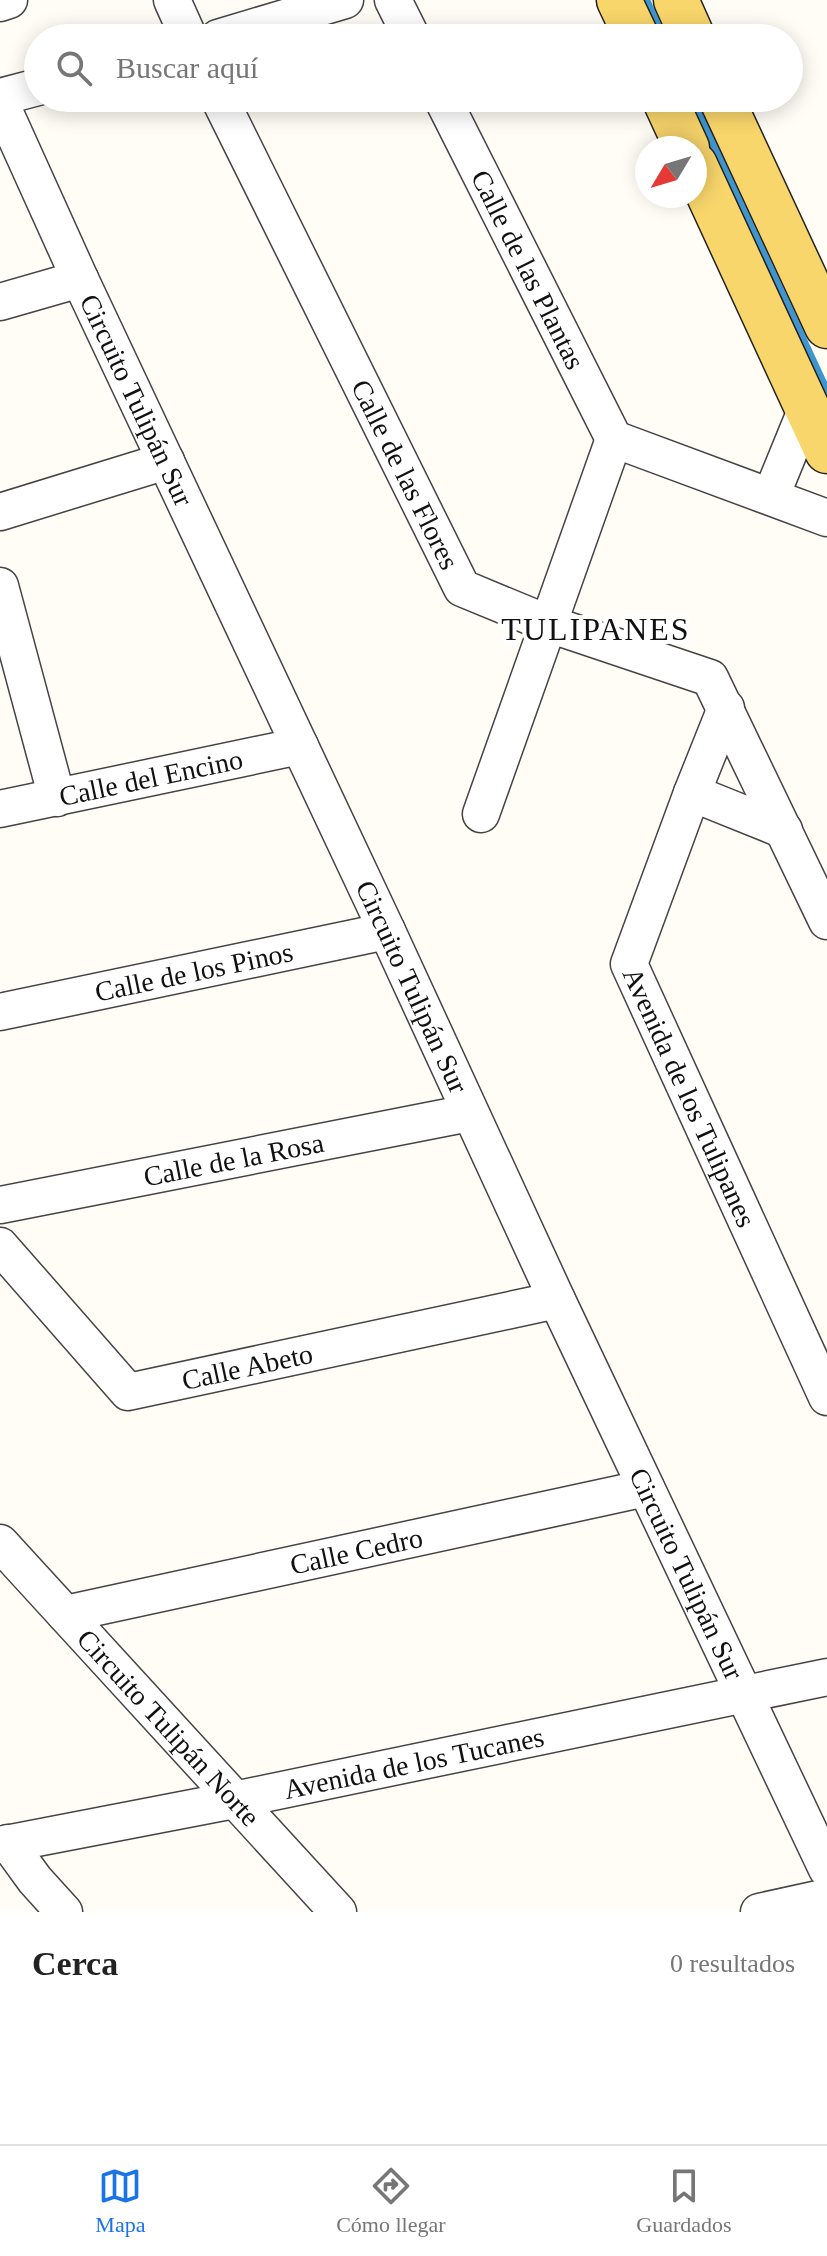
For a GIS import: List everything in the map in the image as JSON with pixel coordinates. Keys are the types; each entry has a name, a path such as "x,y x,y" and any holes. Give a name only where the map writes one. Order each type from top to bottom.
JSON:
{"main road":[{"path":"619,0 630,24"},
{"path":"676,0 687,24"},
{"path":"670,112 681,136"},
{"path":"728,112 827,326"},
{"path":"707,191 827,451"}],"street":[{"path":"0,3 9,0"},
{"path":"172,0 183,24"},
{"path":"265,24 345,0"},
{"path":"393,0 405,24"},
{"path":"0,99 24,91"},
{"name":"Circuito Tulipán Sur","path":"0,99 80,279 387,931 469,1113 827,1869"},
{"name":"Calle de las Flores","path":"226,112 462,588 549,624 710,678 827,921"},
{"name":"Calle de las Plantas","path":"449,112 614,439"},
{"path":"0,302 80,279"},
{"path":"771,496 807,408"},
{"path":"481,814 614,439 827,518"},
{"path":"0,512 166,461"},
{"path":"0,586 57,798"},
{"name":"Avenida de los Tulipanes","path":"726,708 629,964 827,1397"},
{"name":"Calle del Encino","path":"0,809 300,746"},
{"path":"692,793 784,830"},
{"name":"Calle de los Pinos","path":"0,1012 387,931"},
{"name":"Calle de la Rosa","path":"0,1205 469,1113"},
{"name":"Calle Abeto","path":"0,1246 128,1392 557,1300"},
{"name":"Calle Cedro","path":"65,1614 646,1488"},
{"name":"Circuito Tulipán Norte","path":"0,1543 338,1912"},
{"name":"Avenida de los Tucanes","path":"4,1844 234,1800 827,1677"},
{"path":"4,1844 64,1912"},
{"path":"759,1912 827,1897"}],"waterway":[{"path":"645,0 656,24"},
{"path":"696,112 827,394"}],"district":[{"name":"TULIPANES","path":"596,629"}]}
